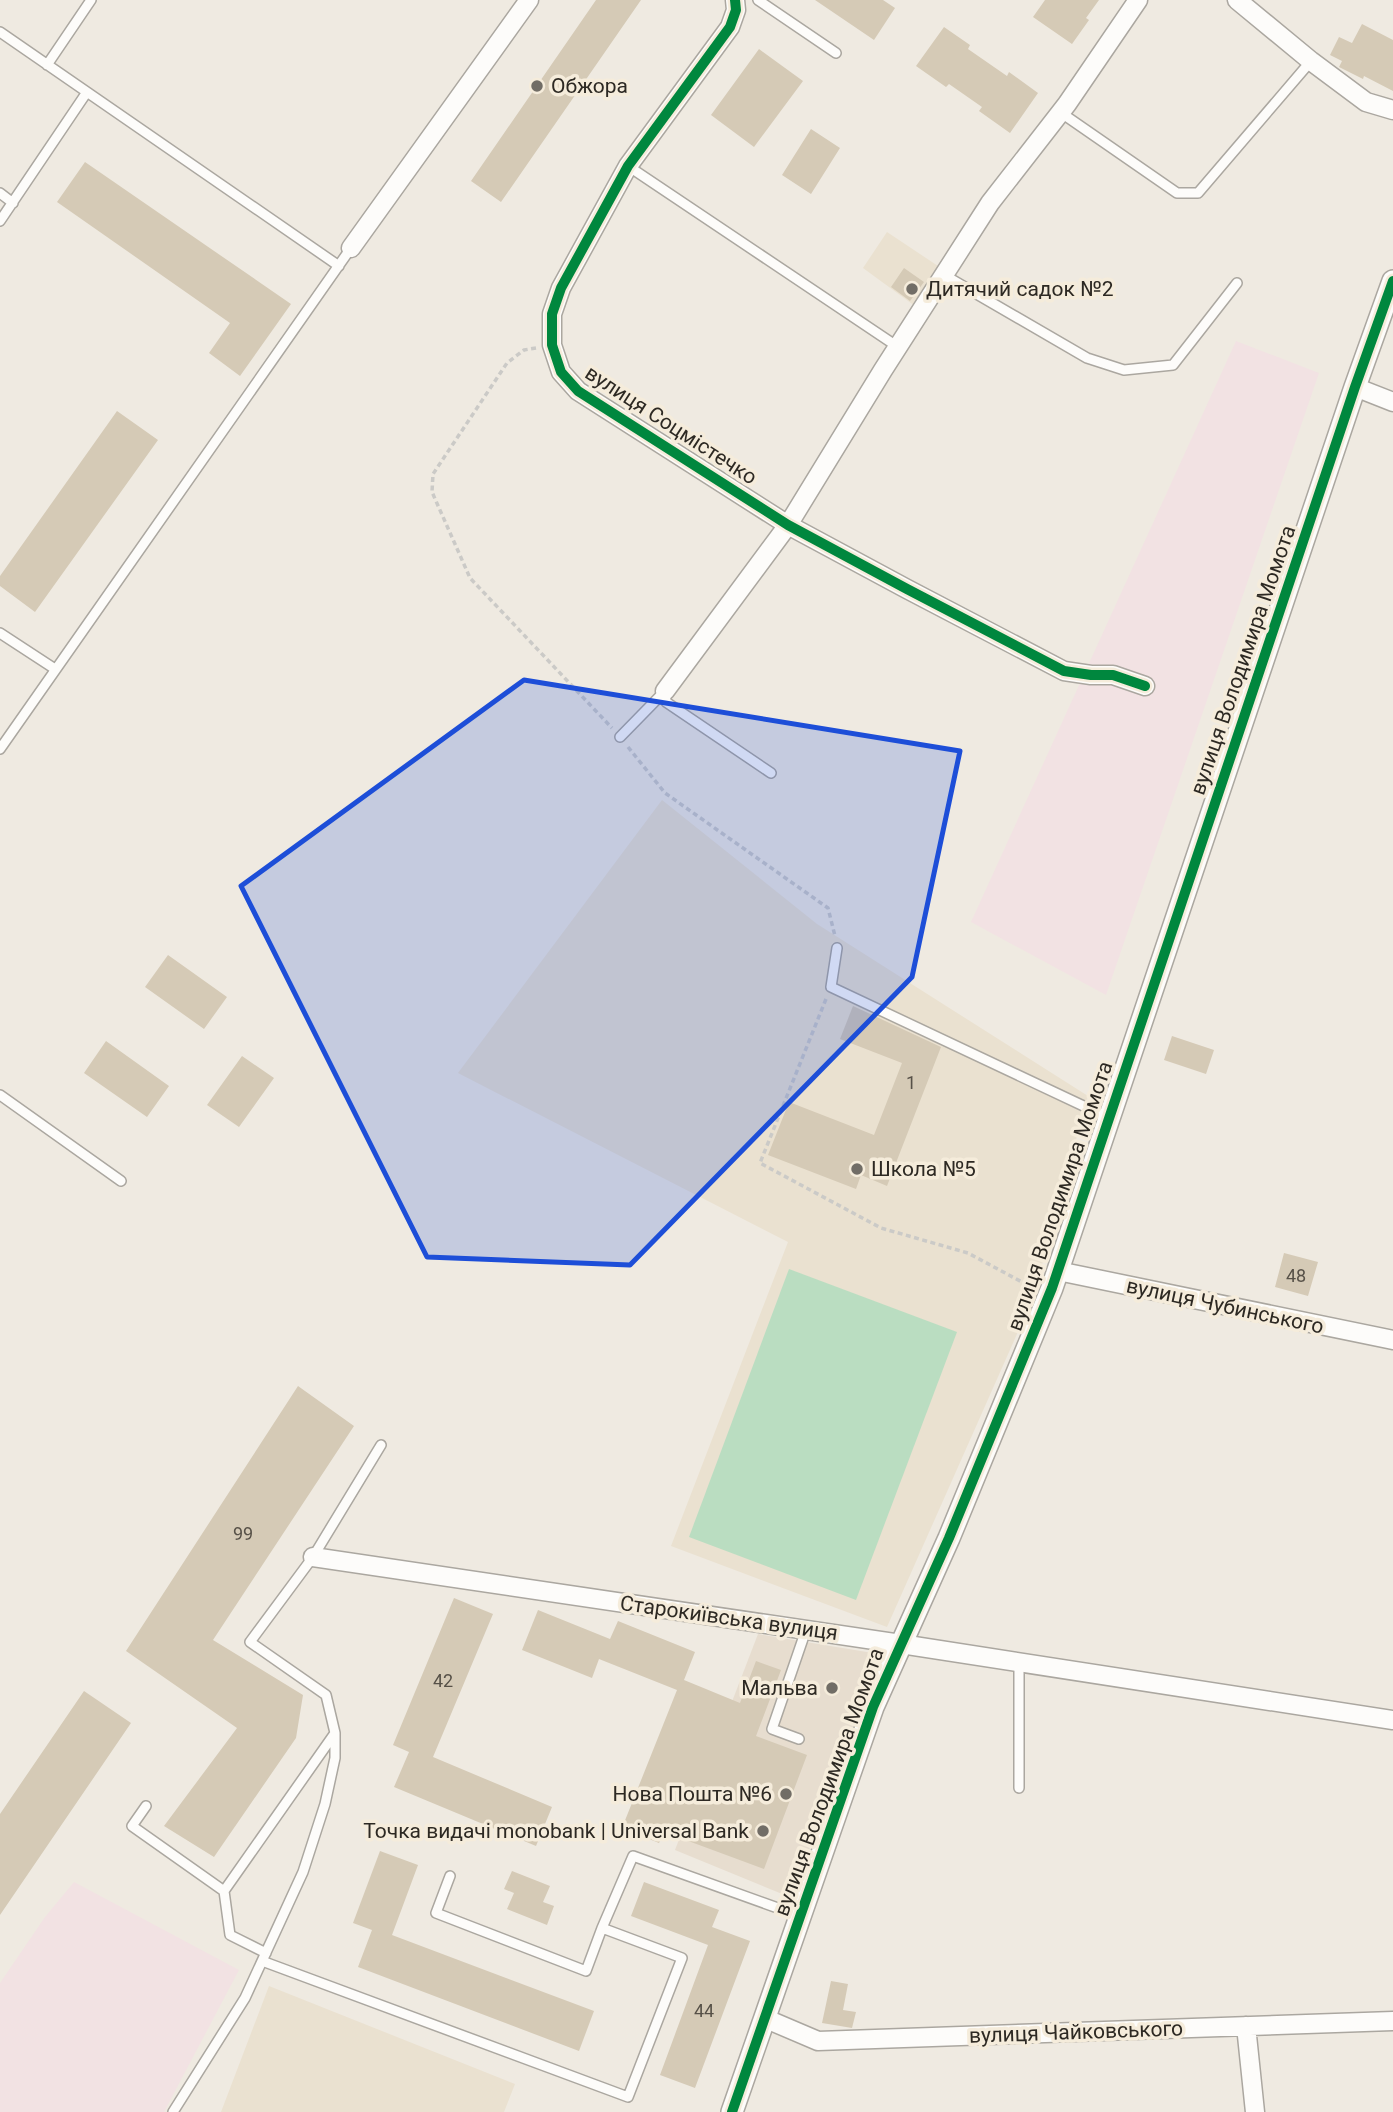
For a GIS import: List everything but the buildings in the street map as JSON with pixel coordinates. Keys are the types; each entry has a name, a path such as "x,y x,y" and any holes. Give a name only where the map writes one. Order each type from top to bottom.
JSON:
{"street":[{"path":"351,248 529,0"},
{"name":"вулиця Соцмістечко","path":"735,0 736,10 730,27 628,166 561,288 552,314 552,345 561,372 578,391 788,525 1064,671 1113,675 1145,686"},
{"path":"665,691 788,525 990,203 1060,112 1138,0"},
{"path":"1237,0 1366,102 1393,110"},
{"name":"вулиця Володимира Момота","path":"732,2112 873,1707 949,1538 1049,1296 1393,281"},
{"path":"1355,387 1393,402"},
{"name":"вулиця Чубинського","path":"1058,1271 1393,1340"},
{"name":"Старокиївська вулиця","path":"313,1557 1393,1720"},
{"name":"вулиця Чайковського","path":"764,2018 818,2040 1393,2021"},
{"path":"1246,2026 1255,2112"}],"lane":[{"path":"47,65 92,0"},
{"path":"758,0 835,53"},
{"path":"0,32 339,266"},
{"path":"1060,112 1177,193 1198,193 1311,61"},
{"path":"0,221 87,92"},
{"path":"628,166 898,347"},
{"path":"0,193 13,202"},
{"path":"0,749 351,248"},
{"path":"944,275 1087,358 1124,370 1173,365 1237,283"},
{"path":"0,633 55,669"},
{"path":"620,737 665,691"},
{"path":"665,691 666,702 771,773"},
{"path":"838,948 831,987 1109,1118"},
{"path":"0,1095 121,1181"},
{"path":"173,2112 245,1998 303,1872 325,1804 334,1758 335,1732 326,1695 250,1642 313,1557 381,1445"},
{"path":"799,1739 772,1729 806,1630"},
{"path":"1019,1662 1019,1788"},
{"path":"335,1732 224,1891 230,1935 264,1957 628,2097 682,1958 603,1928"},
{"path":"146,1806 132,1826 224,1891"},
{"path":"450,1877 436,1913 586,1971 633,1856 800,1916"}],"path":[{"path":"552,345 524,350 507,363 433,474 432,492 470,578 620,737 665,793 828,908 838,948"},
{"path":"831,987 760,1163 881,1228 968,1253 1049,1296"}],"highlighted area":[{"path":"524,680 960,751 912,977 630,1265 427,1257 241,886"}],"shaded area":[{"name":"Дитячий садок №2","path":"887,232 944,270 919,309 863,268"},
{"path":"1236,341 1319,373 1106,995 971,922"},
{"name":"Школа №5","path":"662,800 817,924 1088,1096 1033,1298 887,1627 671,1546 788,1242 458,1073"},
{"path":"758,1634 879,1654 792,1898 675,1850"},
{"path":"74,1882 239,1970 164,2112 0,2112 0,1983 45,1917"},
{"path":"269,1986 515,2084 504,2112 221,2112"}],"green space":[{"path":"789,1269 957,1332 856,1600 689,1537"}],"cycle path":[{"path":"735,0 736,10 730,27 628,166 561,288 552,314 552,345 561,372 578,391 788,525 907,589 1064,671 1113,675 1145,686"},
{"path":"732,2112 873,1707 949,1538 1052,1288 1393,281"}],"place":[{"name":"Обжора","path":"537,86"},
{"name":"Дитячий садок №2","path":"912,289"},
{"name":"Школа №5","path":"857,1169"},
{"name":"Мальва","path":"832,1688"},
{"name":"Нова Пошта №6","path":"786,1794"},
{"name":"Точка видачі monobank | Universal Bank","path":"763,1831"}]}
